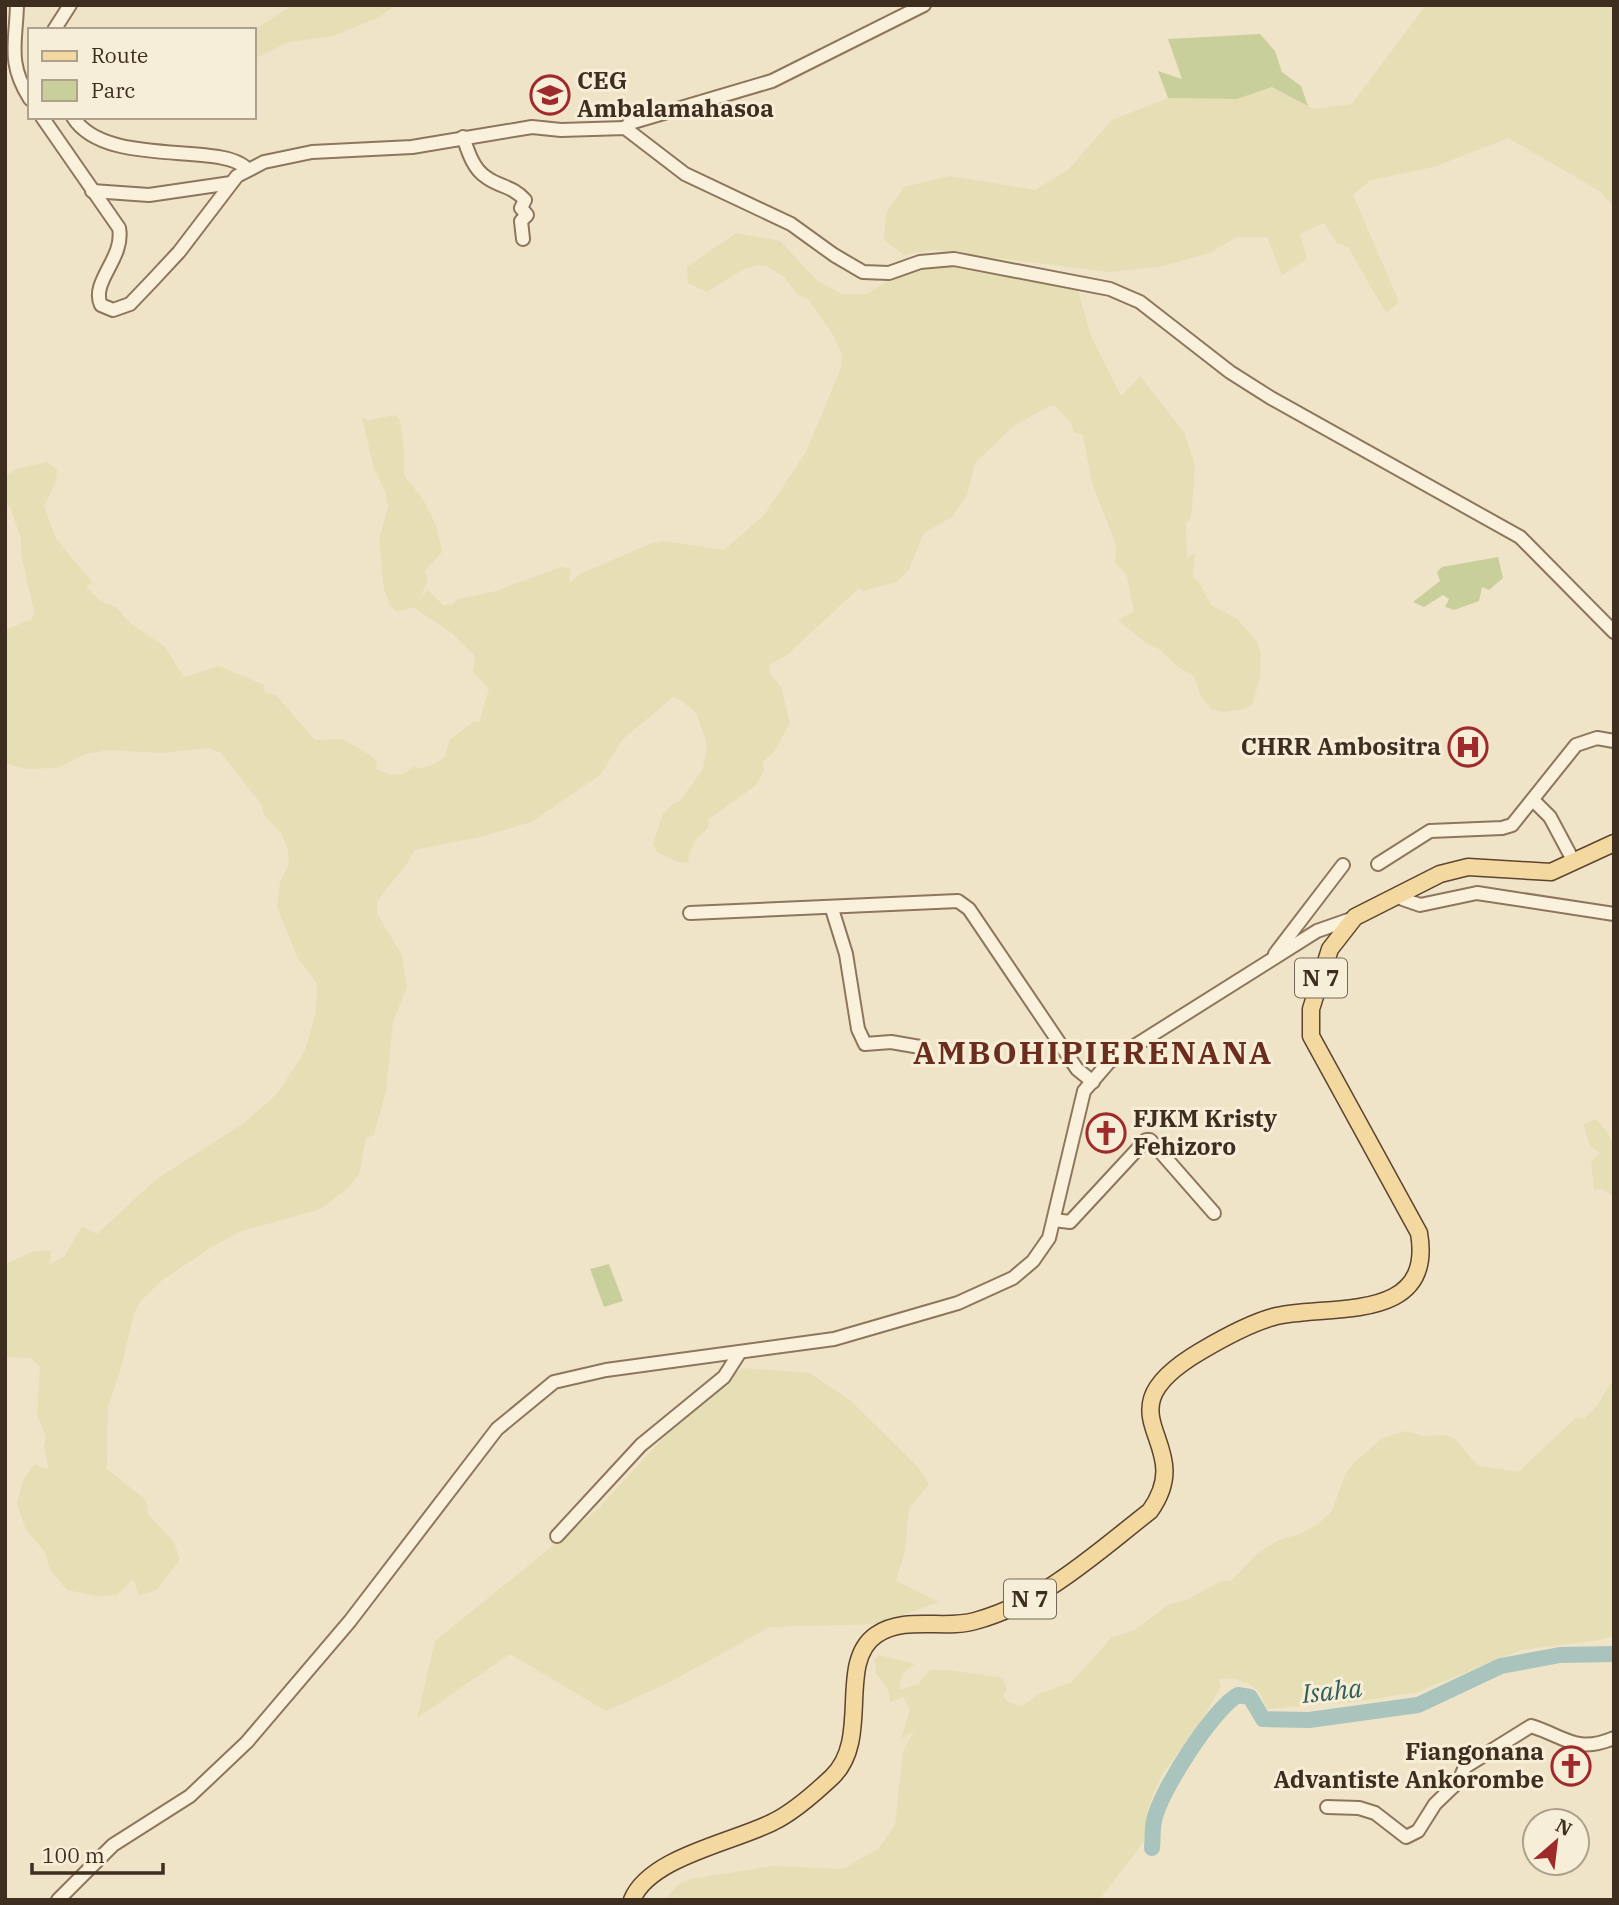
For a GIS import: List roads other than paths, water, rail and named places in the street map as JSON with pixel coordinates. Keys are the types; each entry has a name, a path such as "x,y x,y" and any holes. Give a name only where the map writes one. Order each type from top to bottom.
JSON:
{"main road":[{"name":"N 7","path":"632,1900 643,1881 662,1867 774,1822 834,1775 847,1757 853,1739 861,1652 875,1636 906,1625 976,1621 1040,1595 1150,1511 1162,1494 1167,1474 1165,1458 1150,1421 1149,1402 1169,1372 1201,1351 1250,1325 1276,1317 1374,1306 1390,1299 1410,1280 1420,1259 1419,1233 1311,1037 1311,1009 1330,949 1355,918 1440,874 1468,867 1551,872 1614,843"}],"street":[{"path":"17,5 12,51 20,81 28,95"},
{"path":"55,28 70,5"},
{"path":"625,128 630,123 772,81 923,5"},
{"path":"43,119 119,228 121,237 115,260 98,290 101,305 113,310 130,304 170,262 231,183 247,169 293,155 412,147 532,127 561,130 625,128 685,174 791,224 834,256 863,272 889,273 920,262 954,259 1110,289 1140,302 1230,372 1271,398 1520,537 1614,632"},
{"path":"75,119 83,130 99,139 157,153 223,158 241,163 247,169"},
{"path":"463,137 470,159 486,178 516,190 525,200 521,208 527,215 521,221 523,239"},
{"path":"92,191 149,195 231,183"},
{"path":"1378,864 1430,831 1502,828 1512,825 1534,801 1576,745 1597,738 1614,741"},
{"path":"1534,801 1550,817 1574,862"},
{"path":"1270,960 1343,865"},
{"path":"1397,897 1419,905 1477,893 1614,914"},
{"path":"690,913 832,909 958,901 969,909 1077,1069 1093,1082"},
{"path":"832,909 846,954 858,1029 865,1044 891,1042 920,1048"},
{"path":"58,1900 113,1845 190,1796 247,1742 350,1621 497,1429 523,1405 554,1382 606,1370 834,1339 958,1303 1013,1279 1034,1261 1049,1238 1084,1091 1110,1062 1317,932 1355,918"},
{"path":"1054,1220 1070,1222 1146,1140 1150,1140 1214,1213"},
{"path":"557,1536 641,1445 724,1377 740,1352"},
{"path":"1327,1807 1359,1808 1375,1813 1406,1837 1418,1831 1435,1804 1459,1780 1465,1767 1531,1726 1573,1743 1593,1746 1614,1738"}],"waterway":[{"name":"Isaha","path":"1152,1848 1153,1824 1158,1808 1176,1773 1215,1717 1238,1695 1250,1697 1263,1719 1309,1720 1418,1705 1501,1666 1560,1655 1614,1654"}],"place":[{"name":"CEG Ambalamahasoa","path":"550,95"},
{"name":"CHRR Ambositra","path":"1468,747"},
{"name":"FJKM Kristy Fehizoro","path":"1106,1133"},
{"name":"Fiangonana Advantiste Ankorombe","path":"1571,1766"}],"district":[{"name":"AMBOHIPIERENANA","path":"1093,1053"}]}
